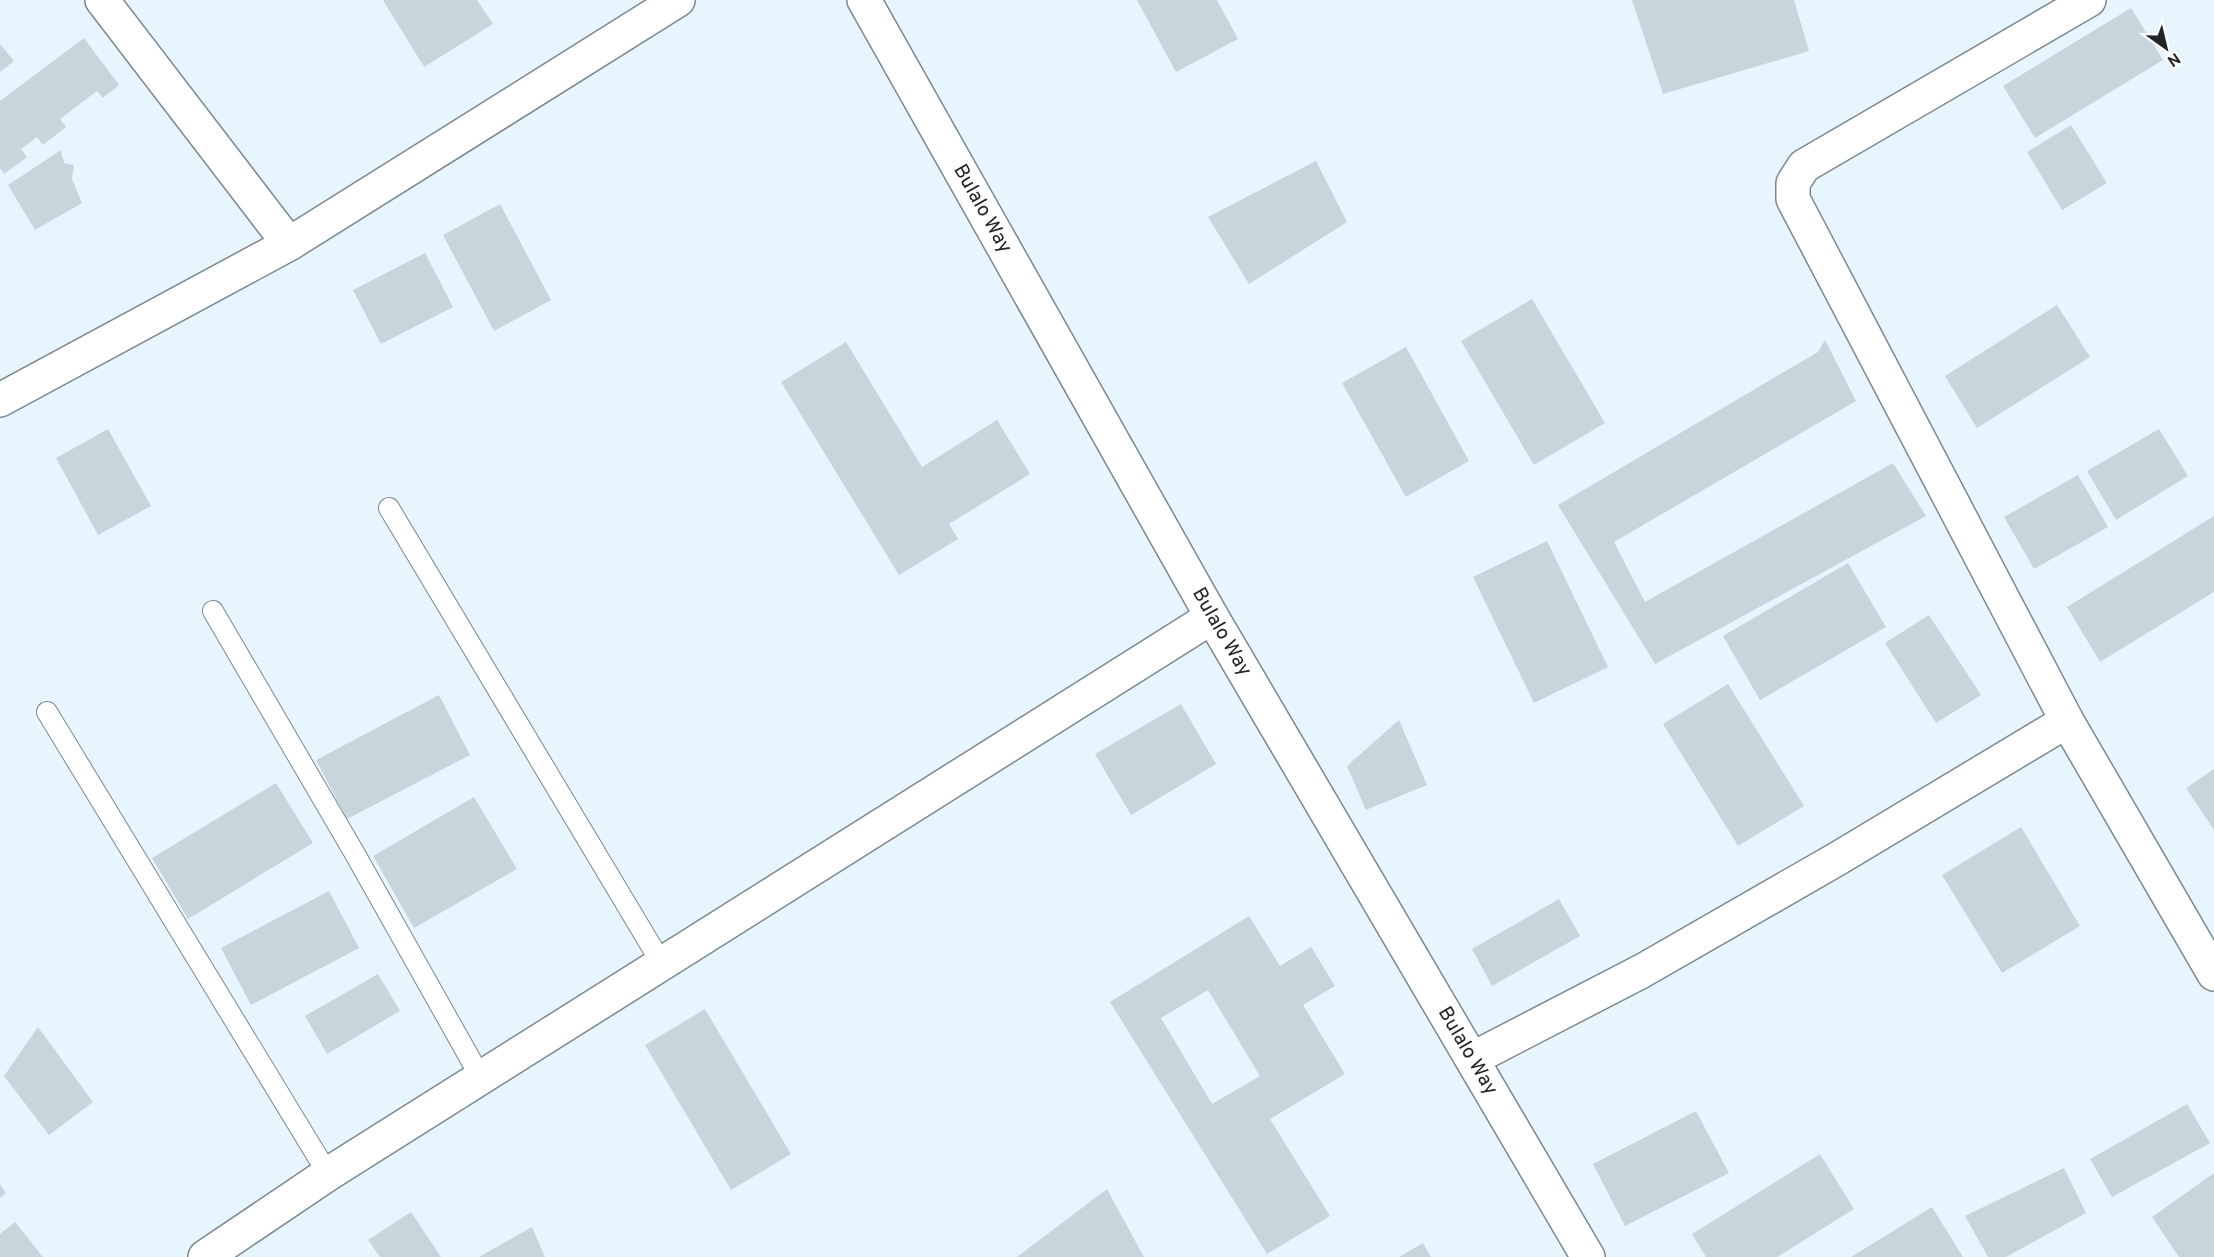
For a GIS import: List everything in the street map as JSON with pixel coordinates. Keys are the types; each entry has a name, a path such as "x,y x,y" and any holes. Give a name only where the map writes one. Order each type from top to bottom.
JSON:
{"street":[{"path":"102,0 289,244"},
{"path":"0,400 289,244 678,0"},
{"name":"Bulalo Way","path":"864,0 1212,617 1588,1257"},
{"path":"2089,0 1804,166 1793,183 1793,199 2067,721 2214,974"},
{"path":"205,1257 328,1174 1212,617"},
{"path":"1472,1059 1642,971 1837,859 2067,721"}],"lane":[{"path":"389,508 662,964"},
{"path":"213,611 355,854 481,1078"},
{"path":"47,712 328,1174"}],"building":[{"path":"383,0 477,0 493,24 424,67"},
{"path":"1137,0 1217,0 1238,39 1176,72"},
{"path":"1632,0 1794,0 1809,51 1663,94"},
{"path":"2131,8 2163,60 2035,138 2003,86"},
{"path":"84,38 119,85 103,98 97,91 60,119 66,127 43,145 37,137 21,149 27,157 4,174 0,168 0,101"},
{"path":"0,44 14,61 0,72"},
{"path":"2071,125 2107,183 2062,210 2027,152"},
{"path":"61,150 64,163 74,165 72,179 82,203 35,230 8,185"},
{"path":"1316,161 1347,222 1249,284 1208,217"},
{"path":"500,204 551,300 494,331 443,235"},
{"path":"425,253 453,307 381,344 353,290"},
{"path":"1532,299 1605,423 1534,465 1461,341"},
{"path":"2057,305 2090,357 1977,428 1945,376"},
{"path":"1825,340 1856,401 1614,542 1645,602 1893,463 1926,516 1655,664 1558,505 1818,352"},
{"path":"846,342 922,467 997,420 1030,474 949,524 958,539 899,575 781,382"},
{"path":"1406,347 1469,461 1406,497 1342,383"},
{"path":"108,429 151,506 98,535 56,458"},
{"path":"2159,429 2188,476 2116,520 2087,471"},
{"path":"2078,475 2108,527 2034,569 2004,517"},
{"path":"2214,516 2214,592 2100,662 2067,607"},
{"path":"1547,541 1608,667 1534,703 1473,577"},
{"path":"1848,563 1886,627 1760,700 1723,636"},
{"path":"1929,615 1981,695 1936,723 1885,643"},
{"path":"1728,684 1804,806 1738,846 1663,724"},
{"path":"439,695 470,755 347,819 316,760"},
{"path":"1181,704 1216,764 1131,815 1095,754"},
{"path":"1399,720 1427,785 1366,810 1347,766"},
{"path":"2214,769 2214,830 2186,788"},
{"path":"276,783 313,843 188,919 152,858"},
{"path":"474,797 517,869 414,928 373,856"},
{"path":"2021,827 2080,926 2002,973 1942,875"},
{"path":"329,891 359,948 251,1005 221,948"},
{"path":"1559,899 1580,936 1492,986 1472,949"},
{"path":"1249,916 1280,966 1311,947 1335,986 1303,1005 1345,1074 1270,1119 1330,1216 1267,1254 1110,1002","holes":["1208,990 1260,1076 1212,1104 1161,1018"]},
{"path":"378,974 400,1011 327,1054 305,1016"},
{"path":"705,1009 791,1154 731,1190 645,1045"},
{"path":"38,1027 93,1102 49,1135 4,1076"},
{"path":"2187,1104 2210,1143 2112,1197 2090,1159"},
{"path":"1696,1111 1729,1173 1625,1226 1593,1164"},
{"path":"1820,1154 1854,1209 1777,1257 1706,1257 1692,1234"},
{"path":"2064,1168 2086,1213 2006,1257 1988,1257 1965,1216"},
{"path":"2214,1173 2214,1257 2179,1257 2152,1217"},
{"path":"0,1184 6,1193 0,1198"},
{"path":"1107,1189 1144,1257 1017,1257"},
{"path":"1932,1207 1963,1257 1851,1257"},
{"path":"411,1212 441,1257 380,1257 368,1240"},
{"path":"15,1222 43,1257 0,1257 0,1234"},
{"path":"532,1227 545,1257 479,1257"},
{"path":"1423,1243 1431,1257 1399,1257"}]}
